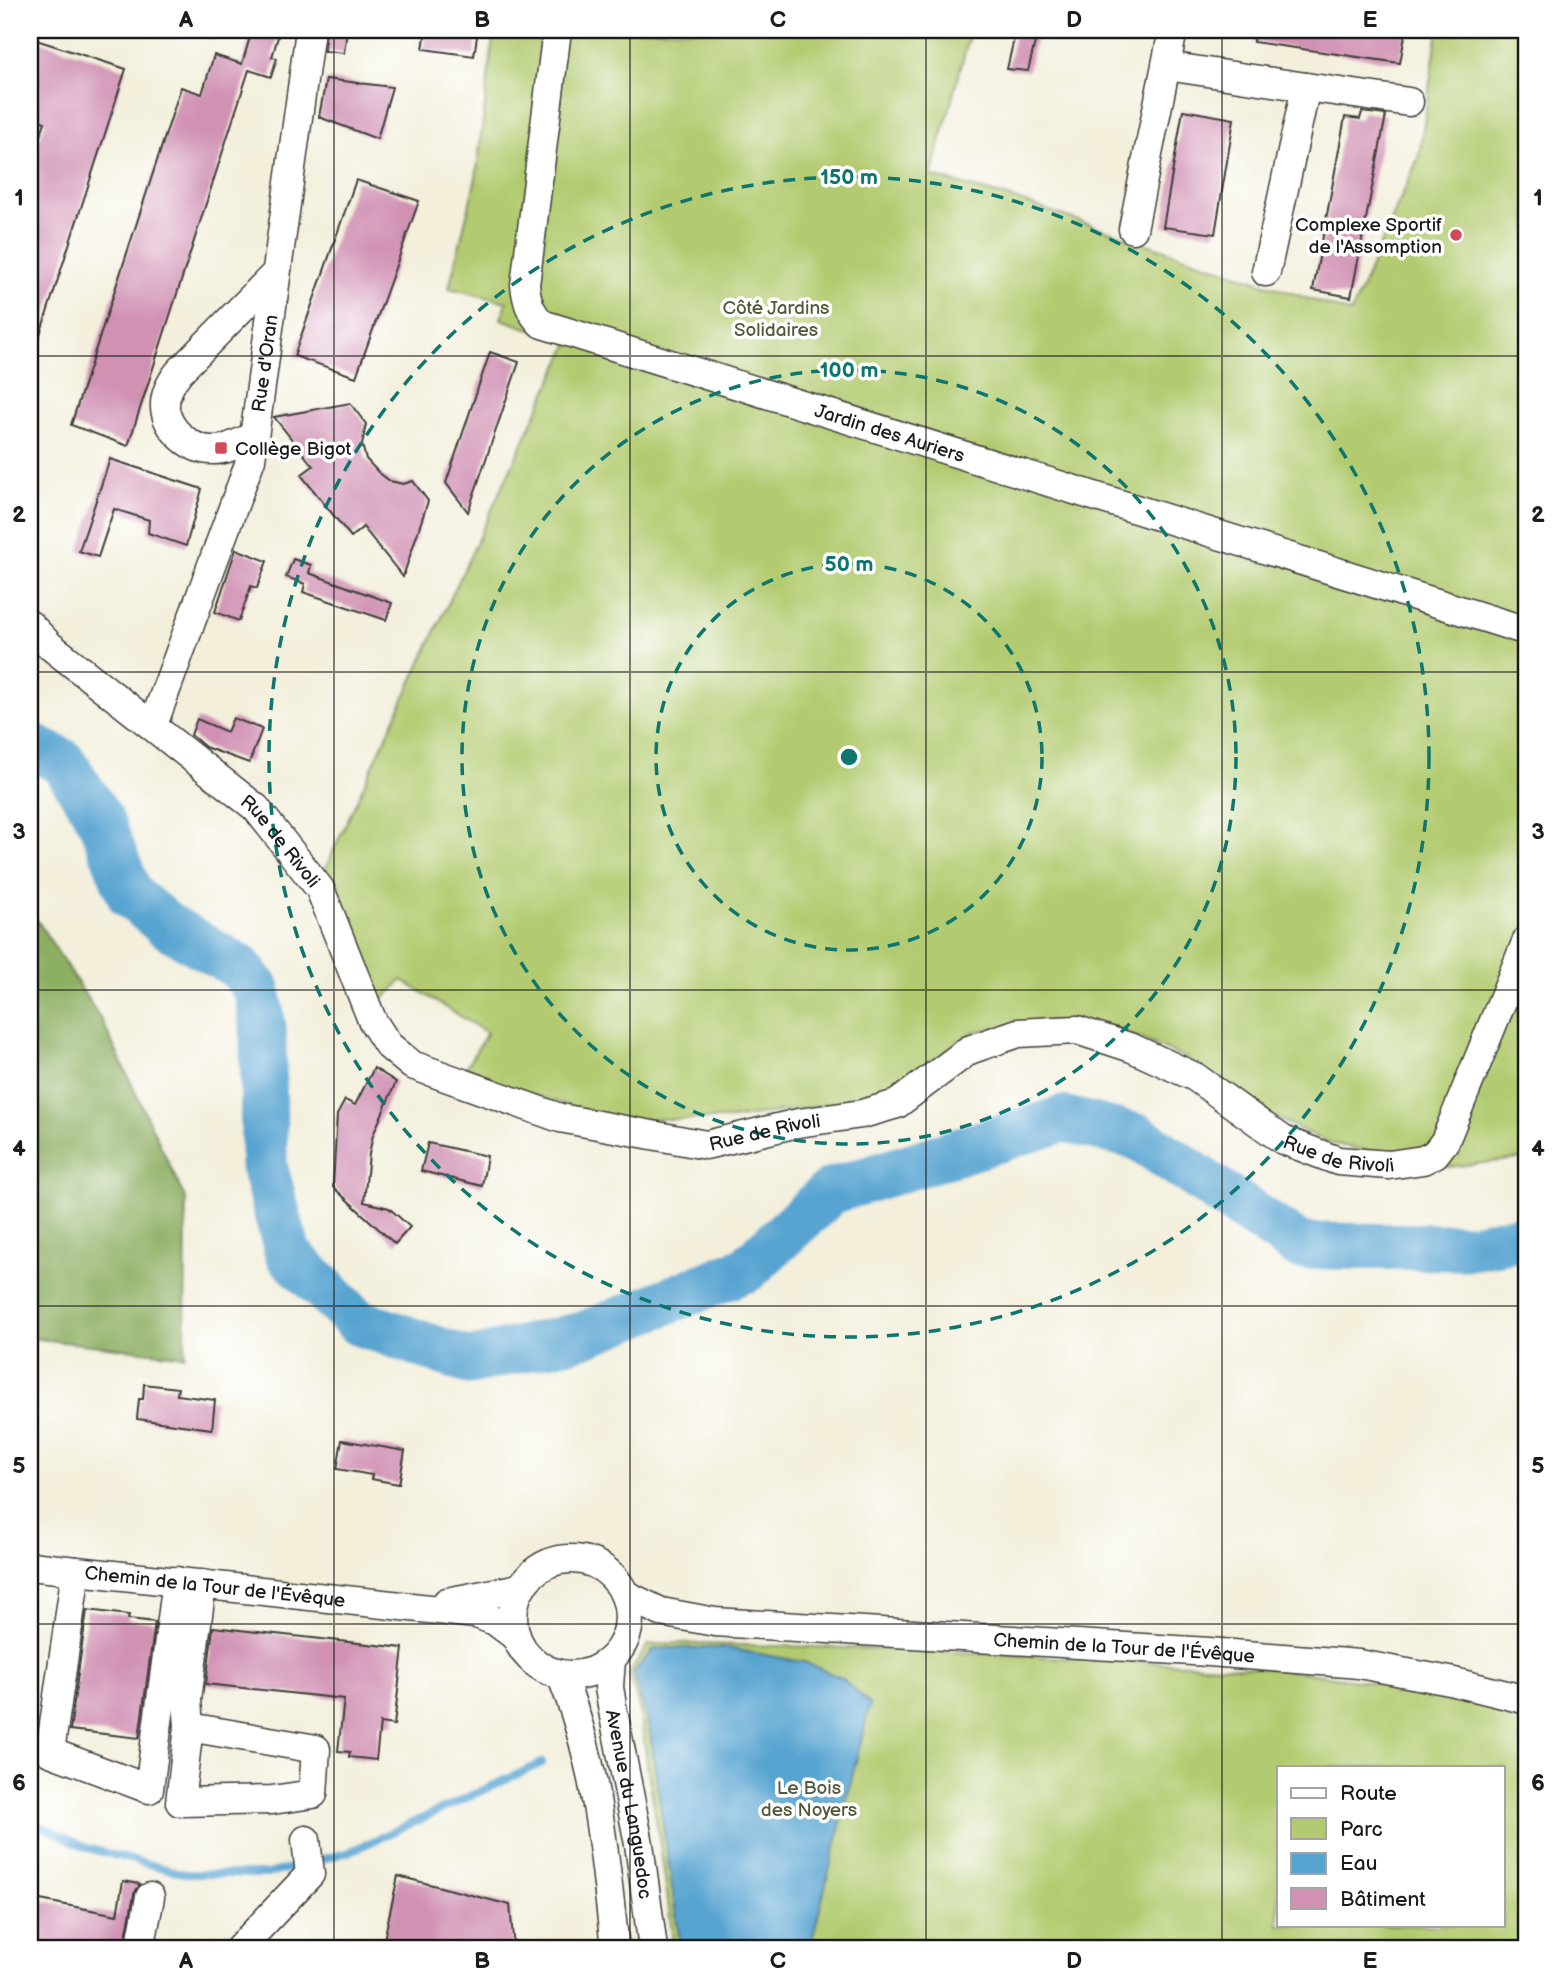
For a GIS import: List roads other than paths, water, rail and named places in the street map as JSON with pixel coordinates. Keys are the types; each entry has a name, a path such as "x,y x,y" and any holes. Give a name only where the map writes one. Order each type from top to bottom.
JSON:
{"street":[{"name":"Rue d'Oran","path":"153,725 251,459 310,30"},
{"name":"Jardin des Auriers","path":"557,30 525,285 526,301 531,313 542,324 1527,631"},
{"path":"1133,229 1173,30"},
{"path":"1167,66 1409,102"},
{"path":"1266,272 1306,87"},
{"path":"254,436 228,448 200,448 178,435 169,422 165,409 166,396 179,372 276,273"},
{"name":"Rue de Rivoli","path":"30,625 49,645 256,808 320,889 372,1020 388,1045 412,1065 560,1118 706,1144 798,1123 862,1114 897,1104 969,1051 1018,1033 1077,1030 1132,1048 1195,1077 1283,1140 1338,1161 1389,1165 1423,1160 1435,1154 1445,1141 1527,940"},
{"path":"576,1559 595,1563 612,1576 624,1594 629,1615 619,1648 588,1673 561,1675 542,1668 526,1654 515,1636 513,1612 520,1588 536,1571 556,1560 576,1559"},
{"name":"Chemin de la Tour de l'Évêque","path":"30,1566 477,1614 495,1621 515,1636"},
{"path":"76,1571 50,1752 149,1789 190,1582"},
{"path":"189,1727 316,1749 313,1794 272,1800 180,1802 189,1727 187,1700 190,1582"},
{"name":"Chemin de la Tour de l'Évêque","path":"398,1605 452,1602 520,1588"},
{"name":"Chemin de la Tour de l'Évêque","path":"624,1594 661,1612 715,1622"},
{"name":"Chemin de la Tour de l'Évêque","path":"619,1648 673,1624 715,1622 1209,1652 1359,1664 1450,1681 1527,1700"},
{"name":"Avenue du Languedoc","path":"619,1648 609,1680 610,1696 639,1844 653,1949"},
{"name":"Avenue du Languedoc","path":"561,1675 577,1713 593,1783 607,1871 615,1949"},
{"path":"239,1949 310,1874 306,1840"},
{"path":"140,1949 150,1897"}],"water":[{"path":"727,1648 804,1662 842,1678 870,1704 810,1949 681,1949 649,1727 633,1673 653,1650"}],"waterway":[{"path":"30,746 63,762 100,819 130,895 166,925 239,967 257,989 263,1028 264,1166 288,1254 358,1322 469,1361 583,1335 747,1269 831,1191 1063,1119 1138,1137 1300,1246 1472,1247 1527,1237"},
{"path":"315,1861 349,1852 542,1763"},
{"path":"30,1820 87,1848 186,1874 267,1874 302,1865"}],"place":[{"name":"Complexe Sportif de l'Assomption","path":"1456,235"},
{"name":"Collège Bigot","path":"221,448"}],"park label":[{"name":"Côté Jardins Solidaires","path":"776,318"},
{"name":"Le Bois des Noyers","path":"809,1798"}]}
